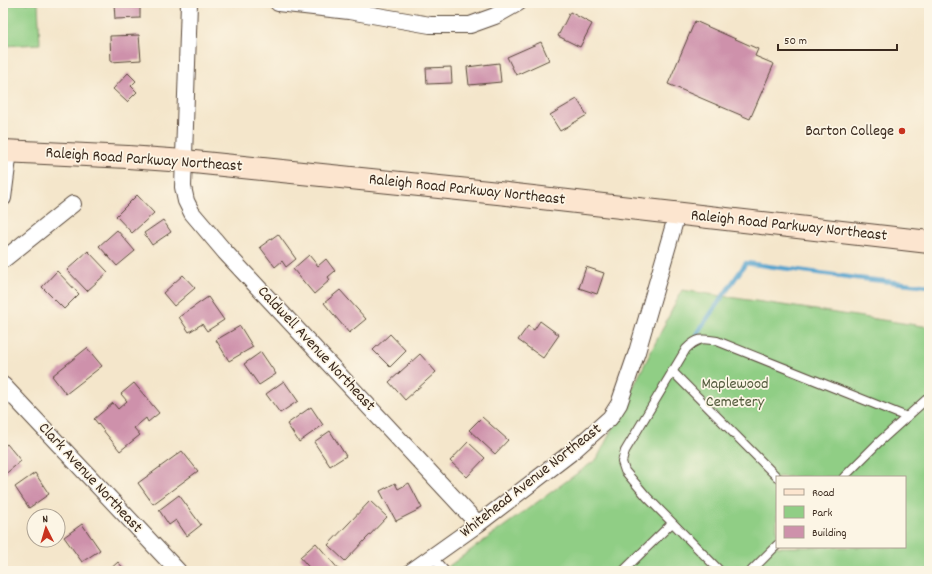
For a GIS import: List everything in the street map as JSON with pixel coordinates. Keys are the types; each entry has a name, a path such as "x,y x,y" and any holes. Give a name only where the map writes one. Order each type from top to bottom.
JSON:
{"street":[{"name":"Caldwell Avenue Northeast","path":"189,3 183,187 186,201 192,213 225,252 478,524"},
{"path":"278,3 349,11 430,25 470,25 496,16 518,3"},
{"name":"Raleigh Road Parkway Northeast","path":"6,151 128,156 184,161 498,193 929,242"},
{"path":"3,198 6,151"},
{"path":"3,260 73,204"},
{"name":"Whitehead Avenue Northeast","path":"412,571 478,524 572,452 610,418 619,404 637,352 677,214"},
{"name":"Clark Avenue Northeast","path":"3,385 178,571"}],"lane":[{"path":"720,571 647,497 625,472 622,462 625,451 672,371 686,349 694,341 705,338 716,341 907,417"},
{"path":"672,371 776,476"},
{"path":"845,476 879,442 929,397"},
{"path":"623,571 672,523"},
{"path":"751,571 776,546"},
{"path":"432,557 445,571"}],"green space":[{"path":"3,3 38,3 40,44 3,46"},
{"name":"Maplewood Cemetery","path":"682,290 929,327 929,571 442,571 597,459"}],"building":[{"path":"114,3 140,3 140,18 115,19"},
{"path":"570,12 592,24 580,47 558,36"},
{"path":"695,21 758,49 755,56 774,64 750,119 668,84"},
{"path":"139,35 141,60 111,62 110,36"},
{"path":"541,42 549,60 516,75 507,57"},
{"path":"499,63 501,82 469,85 467,67"},
{"path":"451,67 452,83 427,84 426,68"},
{"path":"128,73 136,81 131,86 137,92 127,102 113,89"},
{"path":"577,99 587,115 560,131 550,115"},
{"path":"137,195 154,213 132,233 116,216"},
{"path":"163,220 171,232 152,245 144,233"},
{"path":"117,230 135,251 117,266 99,246"},
{"path":"278,234 296,259 286,267 282,261 275,267 260,247"},
{"path":"88,251 108,272 87,291 67,270"},
{"path":"309,255 318,266 326,259 335,271 328,277 330,280 314,294 293,269"},
{"path":"586,267 604,273 597,294 579,288"},
{"path":"57,271 79,294 64,309 42,287"},
{"path":"183,275 195,288 174,306 163,293"},
{"path":"340,290 366,319 349,333 324,303"},
{"path":"208,297 224,320 207,331 202,324 189,332 179,317"},
{"path":"540,321 559,335 543,358 518,340 528,326 534,330"},
{"path":"240,326 253,347 229,361 216,340"},
{"path":"390,334 406,351 390,367 373,350"},
{"path":"87,348 102,366 66,394 52,376"},
{"path":"261,352 276,374 259,385 244,364"},
{"path":"420,354 436,372 405,400 389,382"},
{"path":"284,381 298,401 280,413 266,394"},
{"path":"134,383 159,413 148,422 146,418 134,428 140,435 120,451 94,419 113,403 118,409 127,401 121,394"},
{"path":"311,407 323,425 299,442 287,424"},
{"path":"482,417 508,440 495,454 469,430"},
{"path":"330,431 346,456 330,466 314,442"},
{"path":"468,442 485,458 467,477 450,461"},
{"path":"7,444 21,461 3,476 3,447"},
{"path":"182,451 198,471 153,504 138,483"},
{"path":"35,473 49,494 29,508 15,487"},
{"path":"395,483 398,489 409,483 422,508 396,521 380,491"},
{"path":"179,495 201,525 187,536 176,520 169,525 159,510"},
{"path":"370,501 387,517 345,561 328,545"},
{"path":"82,524 100,550 82,562 66,540 66,536"},
{"path":"316,543 340,571 312,571 300,557"},
{"path":"118,562 126,571 108,571"}],"waterway":[{"path":"697,333 746,263 929,286"}],"place":[{"name":"Barton College","path":"902,131"}]}
